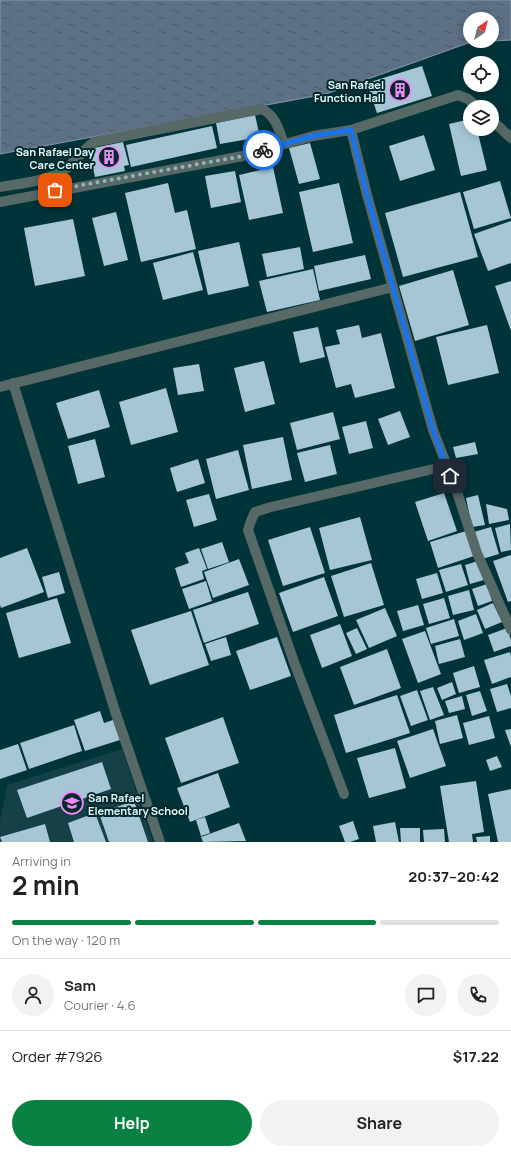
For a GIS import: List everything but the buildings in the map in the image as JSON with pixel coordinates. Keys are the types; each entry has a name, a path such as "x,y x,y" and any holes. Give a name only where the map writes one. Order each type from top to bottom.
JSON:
{"street":[{"path":"0,202 243,156 313,136 351,130 458,96 469,100"},
{"path":"0,187 52,176 67,167 86,147 94,142 262,109 268,112 274,119 284,144"},
{"path":"499,127 511,138"},
{"path":"351,130 367,195 433,430 455,486 477,553 511,630"},
{"path":"0,387 393,287"},
{"path":"13,383 116,714 160,842"},
{"path":"344,794 294,662 248,530 255,512 271,506 446,466"}],"shaded area":[{"name":"San Rafael Elementary School","path":"122,749 153,842 0,842 0,821 7,785"}],"water":[{"path":"0,0 511,0 511,40 499,41 499,12 463,12 463,45 326,94 0,154"}],"way so far":[{"path":"55,190 243,156 263,150"}],"place":[{"name":"San Rafael Function Hall","path":"400,90"},
{"name":"San Rafael Day Care Center","path":"109,157"},
{"name":"San Rafael Elementary School","path":"72,803"}],"route":[{"path":"263,150 313,136 351,130 367,195 433,430 450,476"}]}
